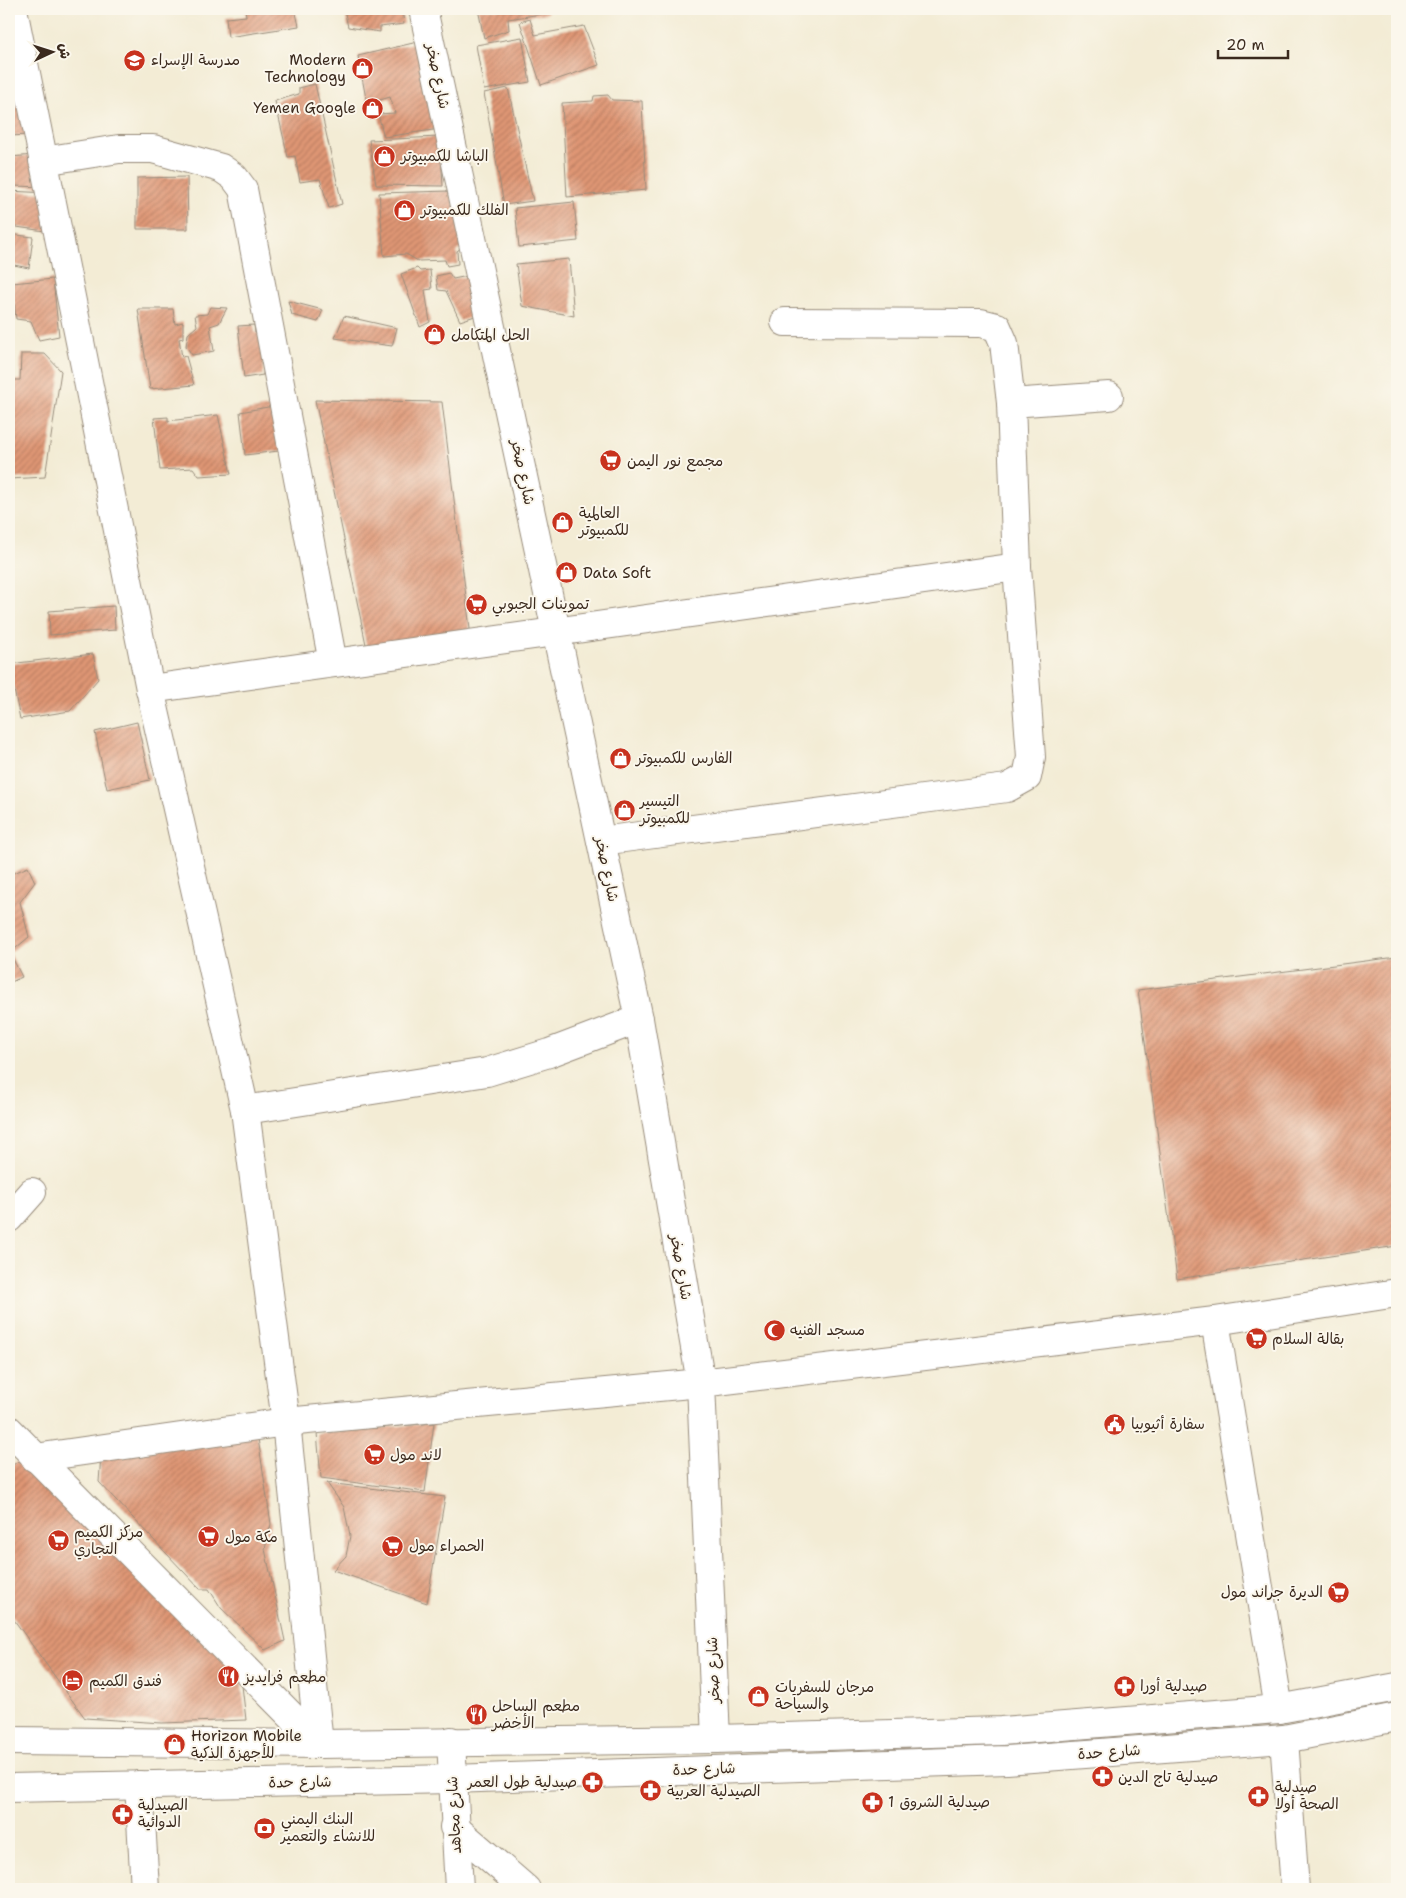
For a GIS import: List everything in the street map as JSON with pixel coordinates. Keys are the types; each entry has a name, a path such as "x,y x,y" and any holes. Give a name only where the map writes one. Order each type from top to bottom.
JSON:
{"street":[{"path":"13,9 150,690 245,1110 286,1422 320,1744"},
{"name":"شارع صخر","path":"423,9 639,1019 701,1383 716,1739"},
{"path":"43,161 119,149 153,149 221,168 234,177 243,189 333,663"},
{"path":"601,841 1007,788 1027,776 1031,757 1017,567 1011,403 1004,343 998,327 981,323 786,322"},
{"path":"1011,403 1109,396"},
{"path":"150,690 1017,567"},
{"path":"245,1110 487,1072 549,1053 639,1019"},
{"path":"9,1218 32,1192"},
{"path":"35,1458 286,1422 701,1383 1215,1321 1397,1293"},
{"path":"1215,1321 1279,1709"},
{"path":"9,1430 320,1744"},
{"name":"شارع حدة","path":"9,1741 320,1744 716,1739 1001,1731 1279,1709 1397,1687"},
{"name":"شارع حدة","path":"9,1788 452,1779 1006,1760 1284,1739 1397,1717"},
{"path":"1284,1739 1295,1889"},
{"name":"شارع مجاهد","path":"451,1742 454,1827 459,1889"},
{"path":"139,1785 145,1889"},
{"path":"454,1827 526,1889"}],"building":[{"path":"245,9 295,9 299,26 228,37 226,18 246,16"},
{"path":"344,9 402,9 404,24 380,27 380,32 348,27"},
{"path":"478,9 547,9 548,13 508,19 509,30 484,38"},
{"path":"530,19 535,35 584,26 599,65 541,85 520,22"},
{"path":"522,37 530,82 484,90 476,45"},
{"path":"426,40 447,128 384,137 378,114 395,113 390,97 367,104 358,56"},
{"path":"315,84 342,204 329,208 320,179 300,182 295,156 288,157 275,101 299,94 299,88"},
{"path":"508,88 533,201 504,205 484,93"},
{"path":"608,95 612,100 642,101 646,190 567,197 562,103 593,101 594,96"},
{"path":"25,98 29,135 9,136 9,100"},
{"path":"440,137 443,186 376,185 369,140"},
{"path":"49,154 53,187 9,186 9,157"},
{"path":"187,177 188,229 137,229 137,178"},
{"path":"9,191 48,193 52,232 9,226"},
{"path":"450,191 466,244 457,251 458,264 447,266 445,260 418,261 406,254 384,256 379,193"},
{"path":"574,202 578,241 519,247 515,208"},
{"path":"9,234 33,237 29,268 9,264"},
{"path":"569,259 574,316 522,306 516,264"},
{"path":"417,268 420,271 430,270 432,289 425,290 430,322 420,327 401,274"},
{"path":"449,273 453,279 473,275 484,313 460,321 446,291 438,290 436,276"},
{"path":"53,279 59,336 39,340 31,321 16,319 12,283"},
{"path":"288,301 323,310 318,322 292,315"},
{"path":"210,307 227,308 219,323 210,326 214,351 192,355 186,346 188,334 197,326 195,315 207,314"},
{"path":"138,309 173,309 175,324 183,322 183,338 179,339 182,357 186,356 194,385 150,389"},
{"path":"344,316 397,328 392,346 335,338"},
{"path":"254,325 255,333 281,331 264,359 263,375 244,378 238,326"},
{"path":"21,354 45,354 61,371 45,477 9,479 9,380 20,380"},
{"path":"315,400 442,402 471,637 368,654"},
{"path":"279,405 287,450 245,455 240,412"},
{"path":"218,415 231,474 199,476 193,468 160,470 154,418 168,417 168,421"},
{"path":"114,606 115,630 50,635 49,611"},
{"path":"93,654 98,679 70,711 20,719 9,664"},
{"path":"137,722 150,780 107,789 95,732"},
{"path":"28,867 35,882 20,902 29,937 10,953 22,977 9,983 9,875"},
{"path":"1397,957 1397,1246 1177,1279 1138,990"},
{"name":"لاند مول","path":"434,1423 425,1492 321,1478 317,1433"},
{"name":"مكة مول","path":"257,1432 271,1524 265,1549 285,1641 265,1650 221,1608 209,1589 200,1589 99,1482 101,1455"},
{"name":"مركز الكميم التجاري","path":"25,1456 241,1677 246,1720 162,1723 85,1718 9,1613 9,1468"},
{"name":"الحمراء مول","path":"327,1483 445,1497 427,1603 333,1570 346,1556 350,1536 344,1507"}],"place":[{"name":"مدرسة الإسراء","path":"135,60"},
{"name":"Modern Technology","path":"362,69"},
{"name":"Yemen Google","path":"372,108"},
{"name":"الباشا للكمبيوتر","path":"385,156"},
{"name":"الفلك للكمبيوتر","path":"405,210"},
{"name":"الحل المتكامل","path":"435,335"},
{"name":"مجمع نور اليمن","path":"611,461"},
{"name":"العالمية للكمبيوتر","path":"563,522"},
{"name":"Data Soft","path":"567,573"},
{"name":"تموينات الجبوبي","path":"476,604"},
{"name":"الفارس للكمبيوتر","path":"620,758"},
{"name":"التيسير للكمبيوتر","path":"624,810"},
{"name":"مسجد الفنيه","path":"774,1330"},
{"name":"بقالة السلام","path":"1256,1339"},
{"name":"سفارة أثيوبيا","path":"1115,1424"},
{"name":"لاند مول","path":"374,1455"},
{"name":"مكة مول","path":"209,1537"},
{"name":"مركز الكميم التجاري","path":"58,1541"},
{"name":"الحمراء مول","path":"393,1546"},
{"name":"الديرة جراند مول","path":"1339,1592"},
{"name":"مطعم فرايديز","path":"228,1677"},
{"name":"فندق الكميم","path":"73,1681"},
{"name":"صيدلية أورا","path":"1124,1686"},
{"name":"مرجان للسفريات والسياحة","path":"759,1696"},
{"name":"مطعم الساحل الأخضر","path":"476,1715"},
{"name":"Horizon Mobile للأجهزة الذكية","path":"175,1745"},
{"name":"صيدلية تاج الدين","path":"1102,1777"},
{"name":"صيدلية طول العمر","path":"593,1782"},
{"name":"الصيدلية العربية","path":"651,1791"},
{"name":"صيدلية الصحة أولا","path":"1259,1796"},
{"name":"صيدلية الشروق 1","path":"872,1802"},
{"name":"الصيدلية الدوائية","path":"122,1814"},
{"name":"البنك اليمني للانشاء والتعمير","path":"265,1828"}]}
